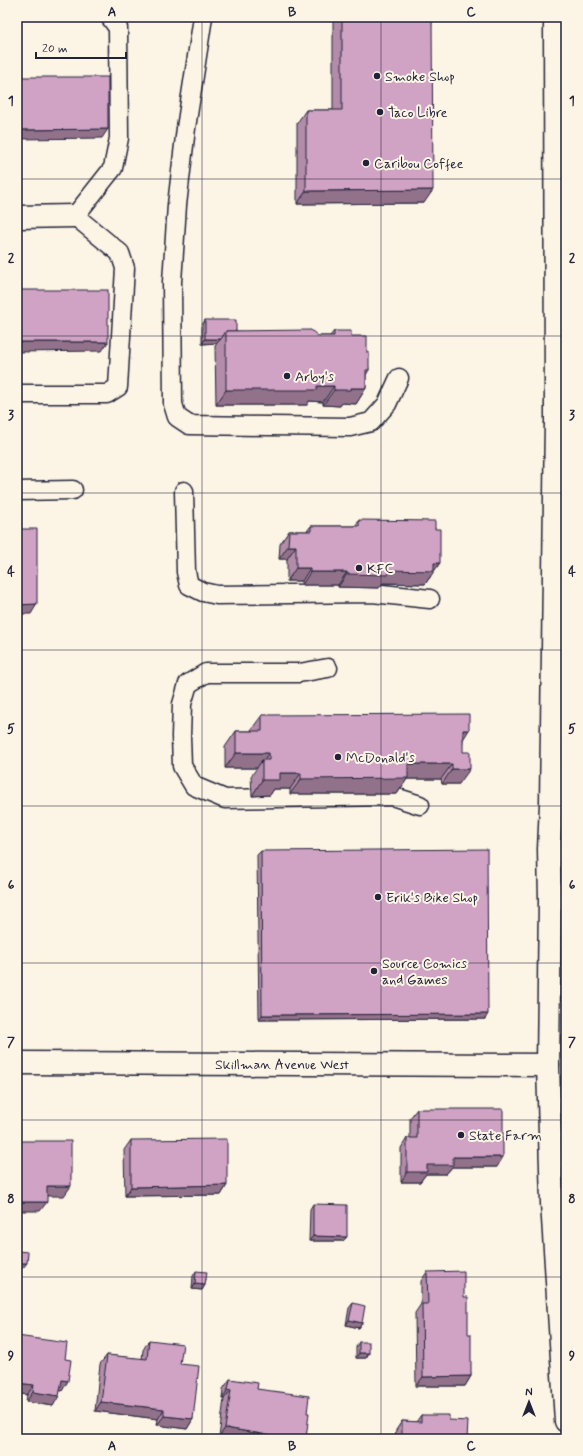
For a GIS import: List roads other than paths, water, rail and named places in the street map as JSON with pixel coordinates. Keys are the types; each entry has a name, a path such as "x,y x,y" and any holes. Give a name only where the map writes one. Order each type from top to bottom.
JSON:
{"street":[{"path":"555,17 556,420 551,804 558,849 558,900 548,1065 552,1203 566,1421"},
{"path":"17,217 75,216"},
{"name":"Skillman Avenue West","path":"17,1063 548,1065"}],"lane":[{"path":"17,394 107,394 118,387 125,268 120,253 75,216 113,168 119,138 118,28 110,17"},
{"path":"203,17 184,143 177,205 172,282 174,404 177,417 189,426 350,428 371,422 387,404 399,378"},
{"path":"17,491 73,490"},
{"path":"184,491 186,572 189,585 203,592 217,595 372,593 430,598"},
{"path":"328,668 299,673 206,673 188,684 182,704 182,766 194,786 226,799 392,796 420,804"}],"place":[{"name":"Smoke Shop","path":"377,76"},
{"name":"Taco Libre","path":"380,112"},
{"name":"Caribou Coffee","path":"366,163"},
{"name":"Arby's","path":"287,376"},
{"name":"KFC","path":"359,568"},
{"name":"McDonald's","path":"338,757"},
{"name":"Erik's Bike Shop","path":"378,897"},
{"name":"Source Comics and Games","path":"374,971"},
{"name":"State Farm","path":"461,1135"}]}
